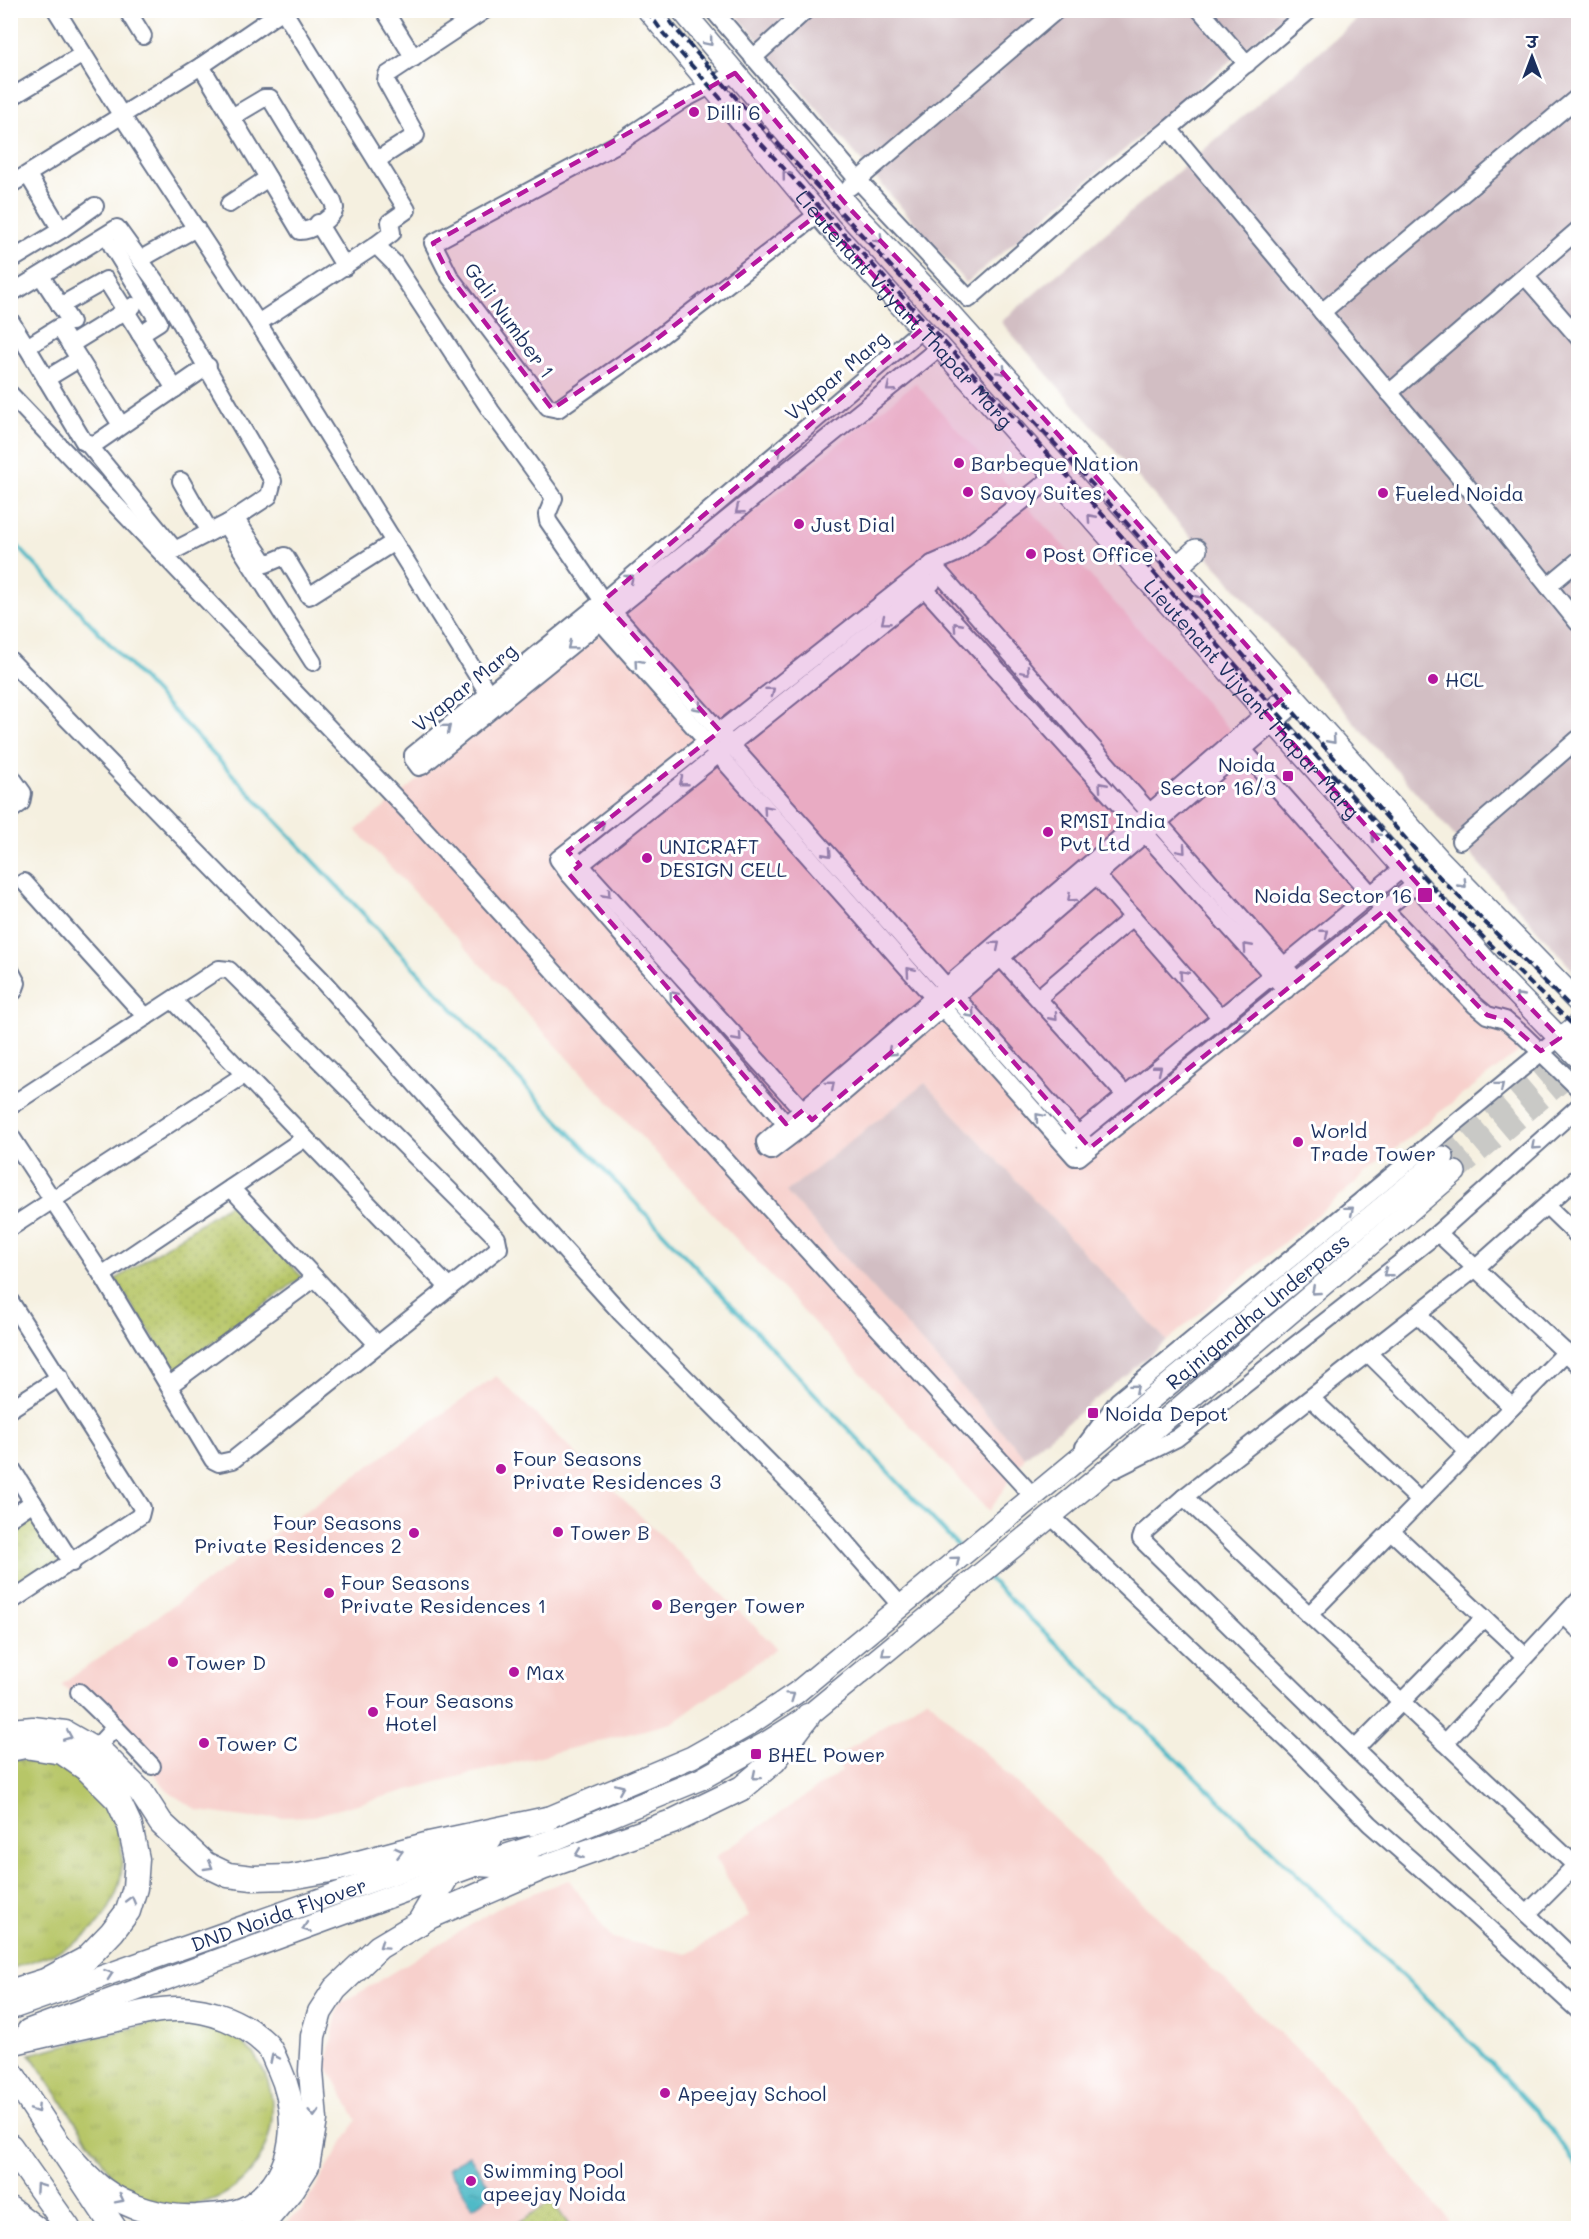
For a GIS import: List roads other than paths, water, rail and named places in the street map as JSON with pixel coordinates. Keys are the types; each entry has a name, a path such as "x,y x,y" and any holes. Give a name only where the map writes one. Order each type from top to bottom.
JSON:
{"highway":[{"path":"253,2229 266,2220 293,2188 307,2166 315,2120 311,2071 313,2036 321,2012 335,1989 379,1947 431,1916 542,1868 672,1822 742,1788 774,1761 808,1716"},
{"path":"10,1731 33,1730 65,1733 105,1756 141,1792 161,1823 205,1864 228,1875 253,1878 291,1877 336,1869 429,1844 547,1819"},
{"path":"10,1749 25,1746 62,1752 88,1770 118,1800 130,1826 137,1859 135,1888 128,1911 112,1932 86,1959 49,1987 10,1992"},
{"path":"479,1864 542,1868"},
{"path":"419,1924 447,1876"},
{"path":"10,2043 70,2022 180,2008 226,2017 268,2045 284,2079 292,2106 292,2134 285,2164 272,2185 253,2205 228,2215 183,2218 140,2208 104,2190 80,2169 61,2147"},
{"path":"10,2071 114,2229"},
{"path":"10,2146 68,2229"},
{"path":"10,2209 35,2229"}],"main road":[{"name":"Lieutenant Vijyant Thapar Marg","path":"648,10 818,214 1501,978 1578,1057"},
{"name":"Lieutenant Vijyant Thapar Marg","path":"682,10 840,196 946,309 1439,859 1578,1002"},
{"path":"1177,567 1196,550"},
{"name":"Rajnigandha Underpass","path":"808,1716 1096,1479 1449,1164 1071,1464 906,1602"},
{"name":"DND Noida Flyover","path":"10,2009 49,1987 547,1819 692,1758 747,1726 796,1693 906,1602"},
{"name":"DND Noida Flyover","path":"10,2036 70,2022 447,1876 556,1839 701,1779 764,1744 808,1716"}],"street":[{"path":"56,10 122,116 258,323 492,700"},
{"path":"127,10 143,36"},
{"path":"384,10 414,58"},
{"path":"377,160 416,135 386,80 387,75 485,10"},
{"path":"712,10 858,180 969,299 1092,191 1170,129 1310,10"},
{"path":"753,58 806,10"},
{"path":"840,196 1057,10"},
{"path":"1200,10 1247,64"},
{"path":"10,185 201,66 283,11 407,210 390,222 392,233 345,267 258,323"},
{"path":"10,98 83,54"},
{"path":"201,66 300,231 307,230 332,216 335,208 270,98 264,98 232,117"},
{"path":"712,85 735,73"},
{"name":"Gali Number 1","path":"712,85 683,100 617,144 433,243 450,277 548,407 558,409 645,348 818,214"},
{"path":"1322,312 1578,97"},
{"path":"1170,129 1454,470 1578,623"},
{"path":"28,175 61,230"},
{"path":"229,204 268,178"},
{"path":"10,261 61,230 94,206"},
{"path":"318,223 345,267"},
{"path":"10,294 117,228 161,289 208,366 273,481 269,496 232,520 175,550 84,442 10,320"},
{"path":"141,259 195,228"},
{"path":"1389,393 1578,230"},
{"path":"376,244 394,263 491,411 554,498 548,520 602,611 713,736 951,992 1090,1148"},
{"path":"112,246 159,322 140,334"},
{"path":"41,276 70,322"},
{"path":"1526,276 1578,337"},
{"path":"60,306 106,280 175,389"},
{"path":"46,379 125,311 161,289"},
{"path":"27,347 59,327 121,425"},
{"name":"Vyapar Marg","path":"602,611 921,329"},
{"name":"Vyapar Marg","path":"492,700 419,767 413,759 414,755 492,700 602,611 938,349"},
{"path":"87,444 95,444 208,366"},
{"path":"10,394 409,812 842,1289 1027,1501"},
{"path":"574,870 725,749 957,553 1054,476"},
{"path":"181,481 210,532"},
{"path":"232,520 266,564 285,556 309,596 394,542"},
{"path":"232,520 228,530 313,662"},
{"path":"1548,586 1578,561"},
{"path":"937,570 1154,818 1291,986"},
{"path":"920,584 1141,830 1278,971"},
{"path":"807,1115 574,870 558,861 568,850 713,736 920,584"},
{"path":"978,648 992,633"},
{"path":"10,660 320,978 621,1313 906,1602"},
{"path":"574,870 790,1129 1294,698"},
{"path":"1053,732 1067,719"},
{"path":"1460,841 1578,739"},
{"path":"1239,746 1385,910 1481,1010 1493,1018 1505,1020 1578,1088"},
{"path":"725,749 938,1003 1075,1157 1090,1148 1385,910 1410,876"},
{"path":"10,775 23,793 21,803 10,811"},
{"path":"951,992 1001,958 1097,876 1141,830"},
{"path":"1097,876 1221,1018"},
{"path":"1064,1146 1372,895 1410,876"},
{"path":"24,882 146,1017"},
{"path":"1038,998 1133,917"},
{"path":"1001,958 1126,1096"},
{"path":"10,1106 219,969 230,970 497,1238 499,1243 497,1251 233,1460 219,1463 213,1460 102,1275 10,1135"},
{"path":"10,970 17,983 14,991 10,993"},
{"path":"173,1000 449,1288"},
{"path":"1071,1464 1118,1401 1578,1022"},
{"path":"10,1228 244,1075"},
{"path":"1096,1479 1178,1438 1438,1233 1578,1107"},
{"path":"102,1275 305,1138"},
{"path":"1578,1177 1476,1268 1185,1497 1143,1533 1141,1539 1142,1543 1578,1963"},
{"path":"231,1188 378,1345"},
{"path":"1548,1206 1578,1236"},
{"path":"1438,1233 1578,1364"},
{"path":"170,1385 315,1278"},
{"path":"10,1301 142,1508 140,1516 10,1602"},
{"path":"1417,1314 1512,1407"},
{"path":"1309,1615 1566,1352"},
{"path":"1368,1353 1468,1452"},
{"path":"10,1409 60,1377"},
{"path":"1311,1398 1420,1501"},
{"path":"10,1466 72,1563"},
{"path":"1185,1497 1577,1865 1527,1914"},
{"path":"10,1518 33,1502"},
{"path":"1045,1520 1301,1753 1370,1824 1481,1920 1578,2010"},
{"path":"1391,1531 1526,1656"},
{"path":"1445,1743 1578,1600"},
{"path":"1564,1615 1578,1629"},
{"path":"1355,1749 1484,1618"},
{"path":"79,1692 152,1766"},
{"path":"94,1750 115,1727"}],"water":[{"name":"Swimming Pool apeejay Noida","path":"469,2155 494,2193 473,2207 448,2168"}],"waterway":[{"path":"10,538 959,1547"},
{"path":"987,1577 1466,2037 1546,2122 1578,2168"}],"tunnel":[{"path":"1443,1157 1578,1042"},
{"path":"1455,1172 1578,1068"}],"railway":[{"path":"647,10 663,33 743,124 1084,494 1434,889 1578,1030"},
{"path":"662,10 672,25 752,116 1093,485 1443,881 1578,1014"}],"place":[{"name":"Dilli 6","path":"694,112"},
{"name":"Barbeque Nation","path":"959,463"},
{"name":"Savoy Suites","path":"968,492"},
{"name":"Fueled Noida","path":"1383,493"},
{"name":"Just Dial","path":"799,524"},
{"name":"Post Office","path":"1031,554"},
{"name":"HCL","path":"1433,679"},
{"name":"Noida Sector 16/3","path":"1288,776"},
{"name":"RMSI India Pvt Ltd","path":"1048,832"},
{"name":"UNICRAFT DESIGN CELL","path":"647,858"},
{"name":"Noida Sector 16","path":"1425,895"},
{"name":"World Trade Tower","path":"1298,1142"},
{"name":"Noida Depot","path":"1093,1413"},
{"name":"Four Seasons Private Residences 3","path":"501,1469"},
{"name":"Tower B","path":"558,1532"},
{"name":"Four Seasons Private Residences 2","path":"414,1533"},
{"name":"Four Seasons Private Residences 1","path":"329,1593"},
{"name":"Berger Tower","path":"657,1605"},
{"name":"Tower D","path":"173,1662"},
{"name":"Max","path":"514,1672"},
{"name":"Four Seasons Hotel","path":"373,1712"},
{"name":"Tower C","path":"204,1743"},
{"name":"BHEL Power","path":"756,1754"},
{"name":"Apeejay School","path":"665,2093"},
{"name":"Swimming Pool apeejay Noida","path":"471,2181"}]}
